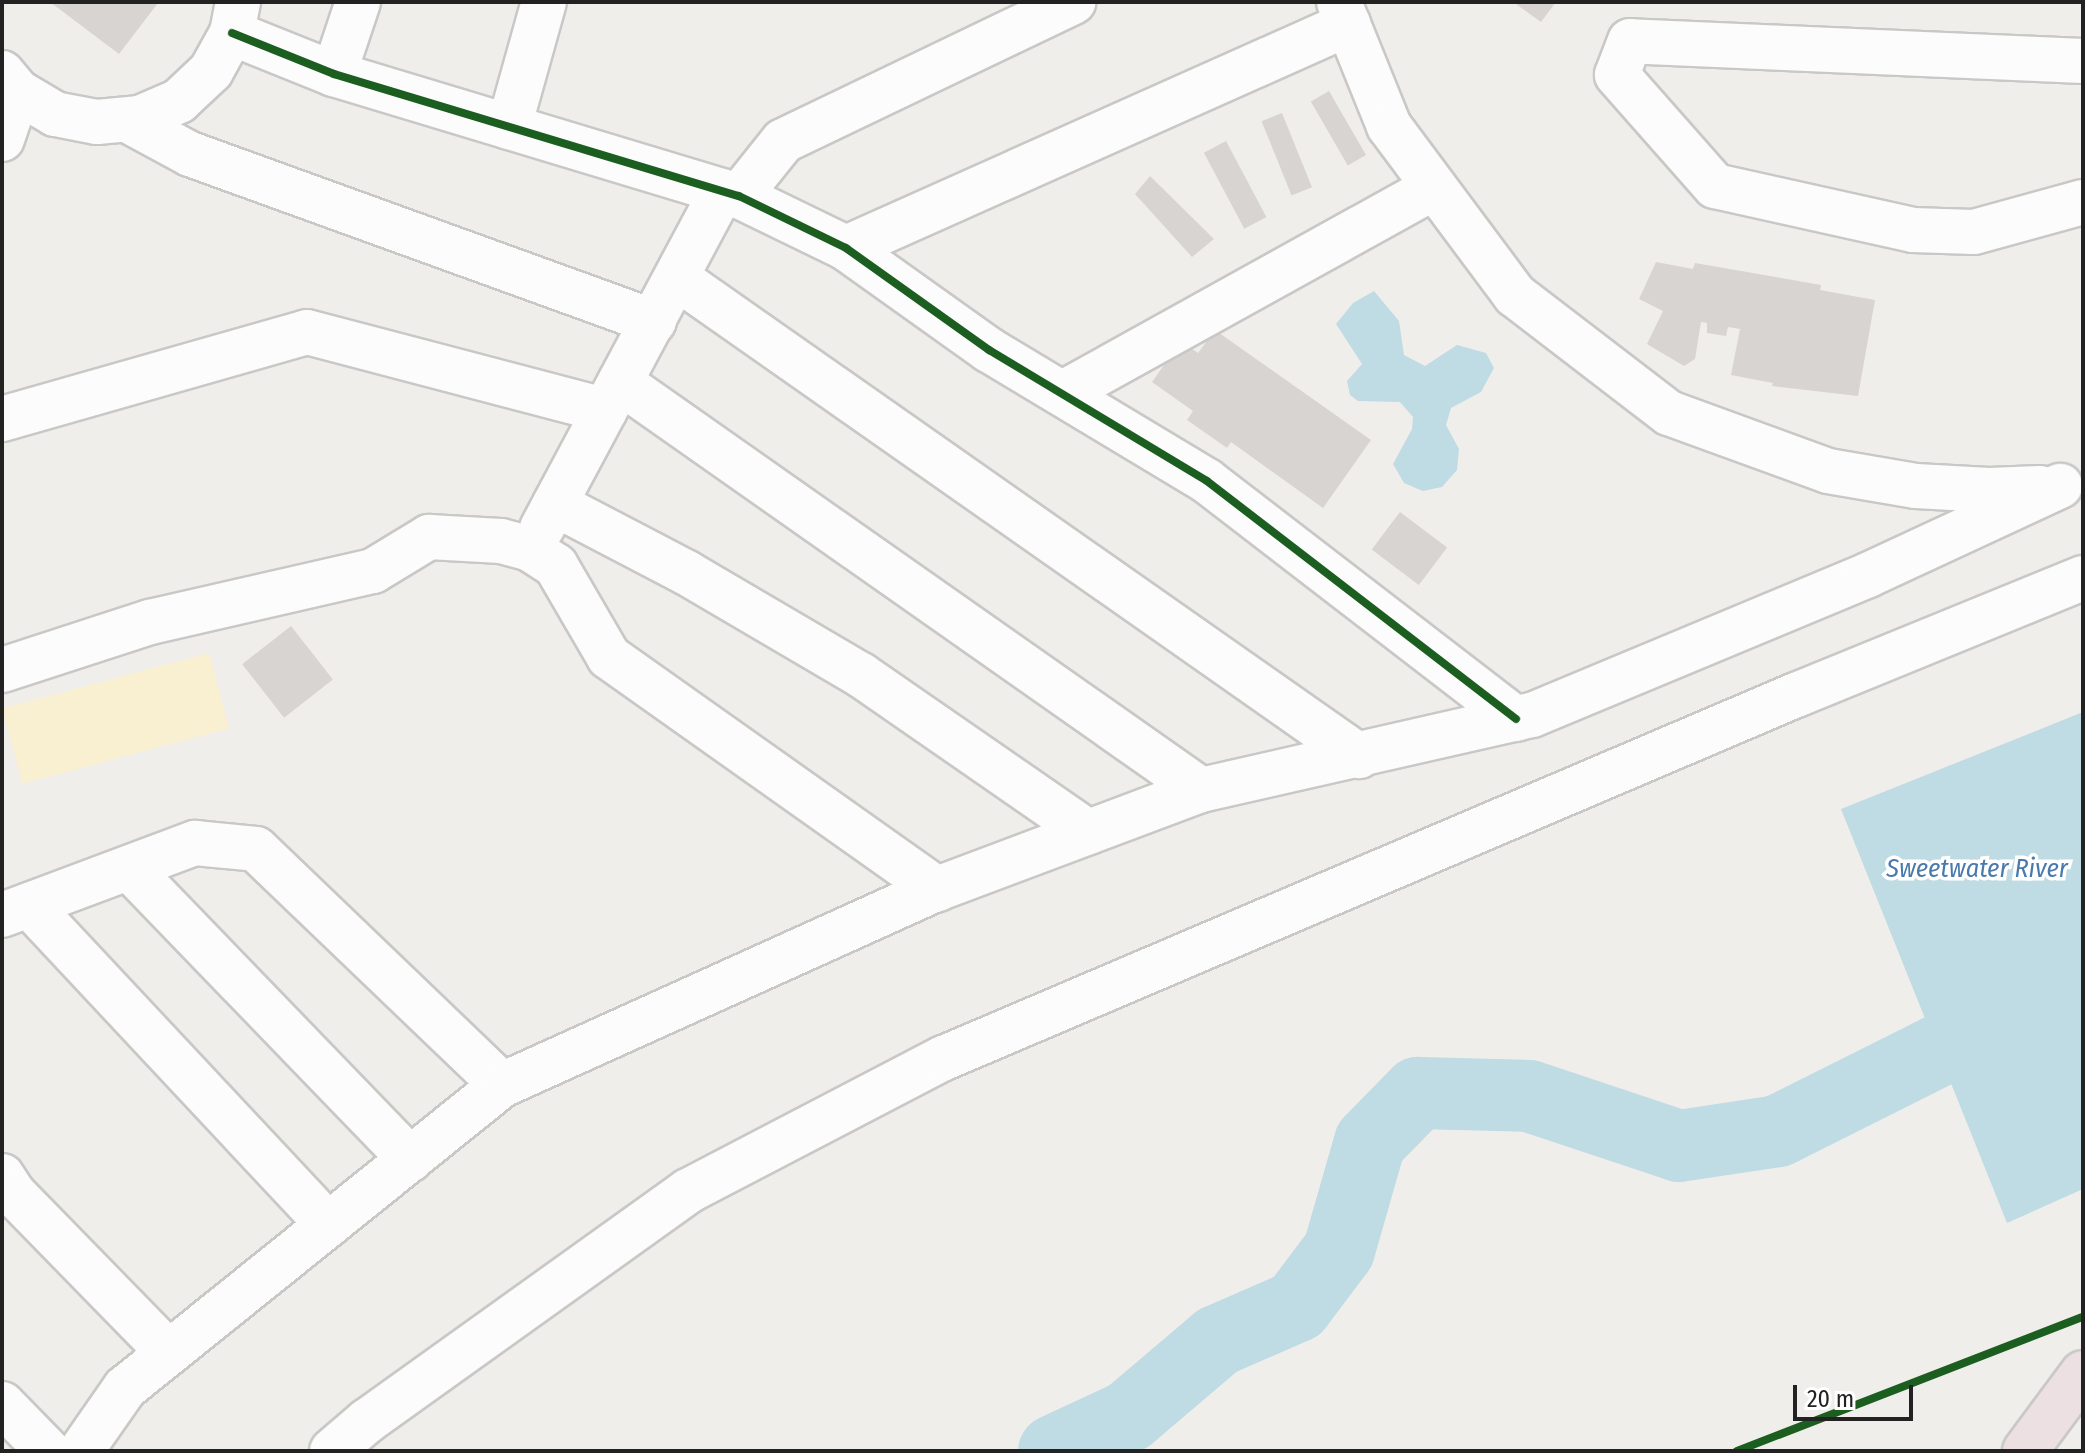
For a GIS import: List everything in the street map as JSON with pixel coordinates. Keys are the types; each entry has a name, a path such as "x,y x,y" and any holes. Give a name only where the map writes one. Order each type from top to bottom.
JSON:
{"highway":[{"path":"2025,1451 2077,1381"}],"street":[{"path":"334,74 358,2"},
{"path":"509,127 544,2"},
{"path":"530,549 677,278 731,193 783,141 1073,2"},
{"path":"846,248 1344,13 1389,126 1515,295 1669,413 1828,471 1916,486 1989,490 2072,480"},
{"path":"2,139 10,83 55,114 97,122 140,118 179,101 211,71 235,18 334,74 731,193 846,248 989,350 1207,481 1516,719"},
{"path":"2083,61 1630,41 1617,75 1715,186 1913,230 1974,232 2083,202"},
{"path":"127,120 190,154 653,322"},
{"path":"1063,393 1434,187"},
{"path":"677,278 1359,756"},
{"path":"2,419 307,332 612,396 1201,790"},
{"path":"81,1451 125,1388 502,1085 937,889 1201,790 1516,719 1868,575 2072,480"},
{"path":"555,504 687,573 861,675 1088,832"},
{"path":"2,670 150,622 373,571 429,537 501,541 530,549 556,566 609,657 937,889"},
{"path":"332,1451 367,1421 688,1191 944,1058 1781,701 2083,578"},
{"path":"328,1225 16,910 195,843 256,849 502,1085"},
{"path":"129,868 410,1159"},
{"path":"2,1176 13,1193 169,1353"},
{"path":"2,1404 48,1451"}],"sand":[{"path":"209,653 229,728 22,784 2,708"}],"water":[{"path":"1374,291 1399,321 1404,355 1425,366 1457,345 1486,353 1494,368 1481,392 1451,408 1446,425 1459,449 1457,470 1442,487 1423,491 1404,483 1393,464 1412,429 1413,417 1400,402 1358,401 1350,395 1347,381 1362,364 1336,324 1353,303"},
{"name":"Sweetwater River","path":"2083,712 2083,1189 2007,1223 1841,809"}],"building":[{"path":"50,2 156,2 158,3 119,54"},
{"path":"1513,2 1556,2 1541,22"},
{"path":"1329,91 1366,155 1348,166 1311,102"},
{"path":"1282,113 1312,187 1292,195 1262,121"},
{"path":"1226,141 1266,217 1244,229 1204,153"},
{"path":"1150,176 1214,239 1192,257 1135,194"},
{"path":"1656,262 1693,269 1695,263 1821,285 1820,290 1875,300 1858,396 1772,386 1773,383 1731,375 1740,329 1728,327 1726,336 1707,333 1707,323 1701,322 1695,359 1684,366 1647,344 1663,311 1639,299"},
{"path":"1215,330 1371,440 1323,508 1231,442 1227,448 1187,420 1193,411 1152,382 1181,341 1198,353"},
{"path":"1400,512 1447,548 1419,585 1372,550"},
{"path":"291,626 333,680 284,718 242,664"}],"waterway":[{"name":"Sweetwater River","path":"1054,1451 1129,1416 1217,1341 1297,1306 1339,1250 1370,1142 1418,1093 1529,1096 1679,1146 1778,1131 1938,1051 2083,971"}],"cycle path":[{"path":"232,33 334,74 739,196 846,248 989,350 1207,481 1516,719"},
{"path":"1737,1451 2083,1317"}]}
